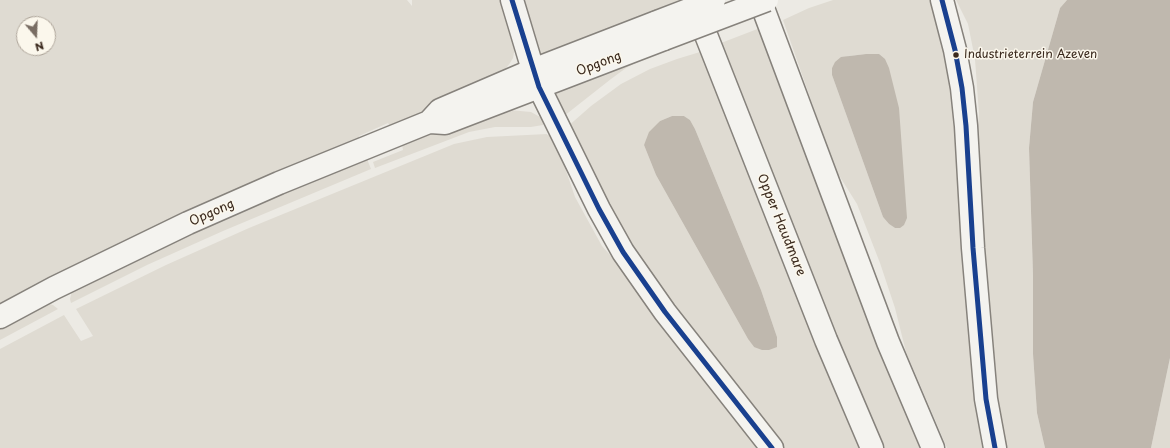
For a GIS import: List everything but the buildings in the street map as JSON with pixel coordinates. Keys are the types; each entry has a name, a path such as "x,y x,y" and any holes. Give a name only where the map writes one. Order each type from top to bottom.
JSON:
{"main road":[{"path":"512,0 536,78 599,209 624,252 665,312 772,448"},
{"name":"Opper Haudmare","path":"692,0 826,340 872,448"},
{"name":"Opgong","path":"661,31 714,0"},
{"path":"760,0 888,342 933,448"},
{"name":"Opgong","path":"0,317 74,278 195,220 279,183 429,122 440,110 536,78 661,31 767,0"},
{"path":"942,0 955,50 962,88 966,126 973,248 986,392 995,448"}],"shaded area":[{"path":"0,0 407,0 412,6 412,0 506,0 515,47 513,58 503,72 490,82 390,127 388,123 359,136 360,140 0,309"},
{"path":"519,0 679,0 544,55 537,52"},
{"path":"833,0 933,0 948,52 989,448 947,448 906,352 895,308 880,263 857,204 835,169 783,20 809,8","holes":["879,54 895,228 883,217 832,75 832,68 849,56"]},
{"path":"956,0 1067,0 1060,8 1033,102 1029,148 1033,275 1033,354 1037,413 1045,448 1001,448 975,152 979,114 975,59 968,24"},
{"path":"1067,0 1170,0 1170,358 1151,448 1045,448 1037,413 1033,354 1033,275 1029,148 1033,102 1060,8"},
{"path":"760,28 922,448 884,448 847,365 721,43"},
{"path":"700,52 815,344 859,448 779,448 627,246 566,128 591,106 621,84 650,69","holes":["672,116 684,116 690,120 695,129 761,290 777,337 754,347 748,339 656,175 644,145 660,121"]},
{"path":"879,54 885,59 889,68 899,108 907,218 904,225 900,228 895,228 883,217 832,75 832,68 835,62 841,57"},
{"path":"651,55 626,68 564,116 556,96 557,90"},
{"path":"498,109 531,112 540,117 546,123 531,127 495,127 469,132 375,168 373,162 403,150 402,145"},
{"path":"672,116 684,116 690,120 695,129 761,290 777,337 777,347 769,350 762,350 754,347 748,339 656,175 644,145 649,132 660,121"},
{"path":"551,134 558,147 575,197 602,246 636,284 763,448 0,448 0,349 64,315 81,341 93,336 76,309 166,265 249,228 454,144 487,137"},
{"path":"367,159 371,169 223,231 147,265 71,303 70,299 72,291 136,259 216,222"},
{"path":"47,303 58,309 0,340 0,328"},
{"path":"1170,358 1170,448 1151,448"}],"transit line":[{"path":"512,0 539,87 599,209 623,252 665,312 772,448"},
{"path":"942,0 955,50 962,88 966,126 973,248 986,399 995,448"}],"place":[{"name":"Industrieterrein Azeven","path":"956,55"}]}
